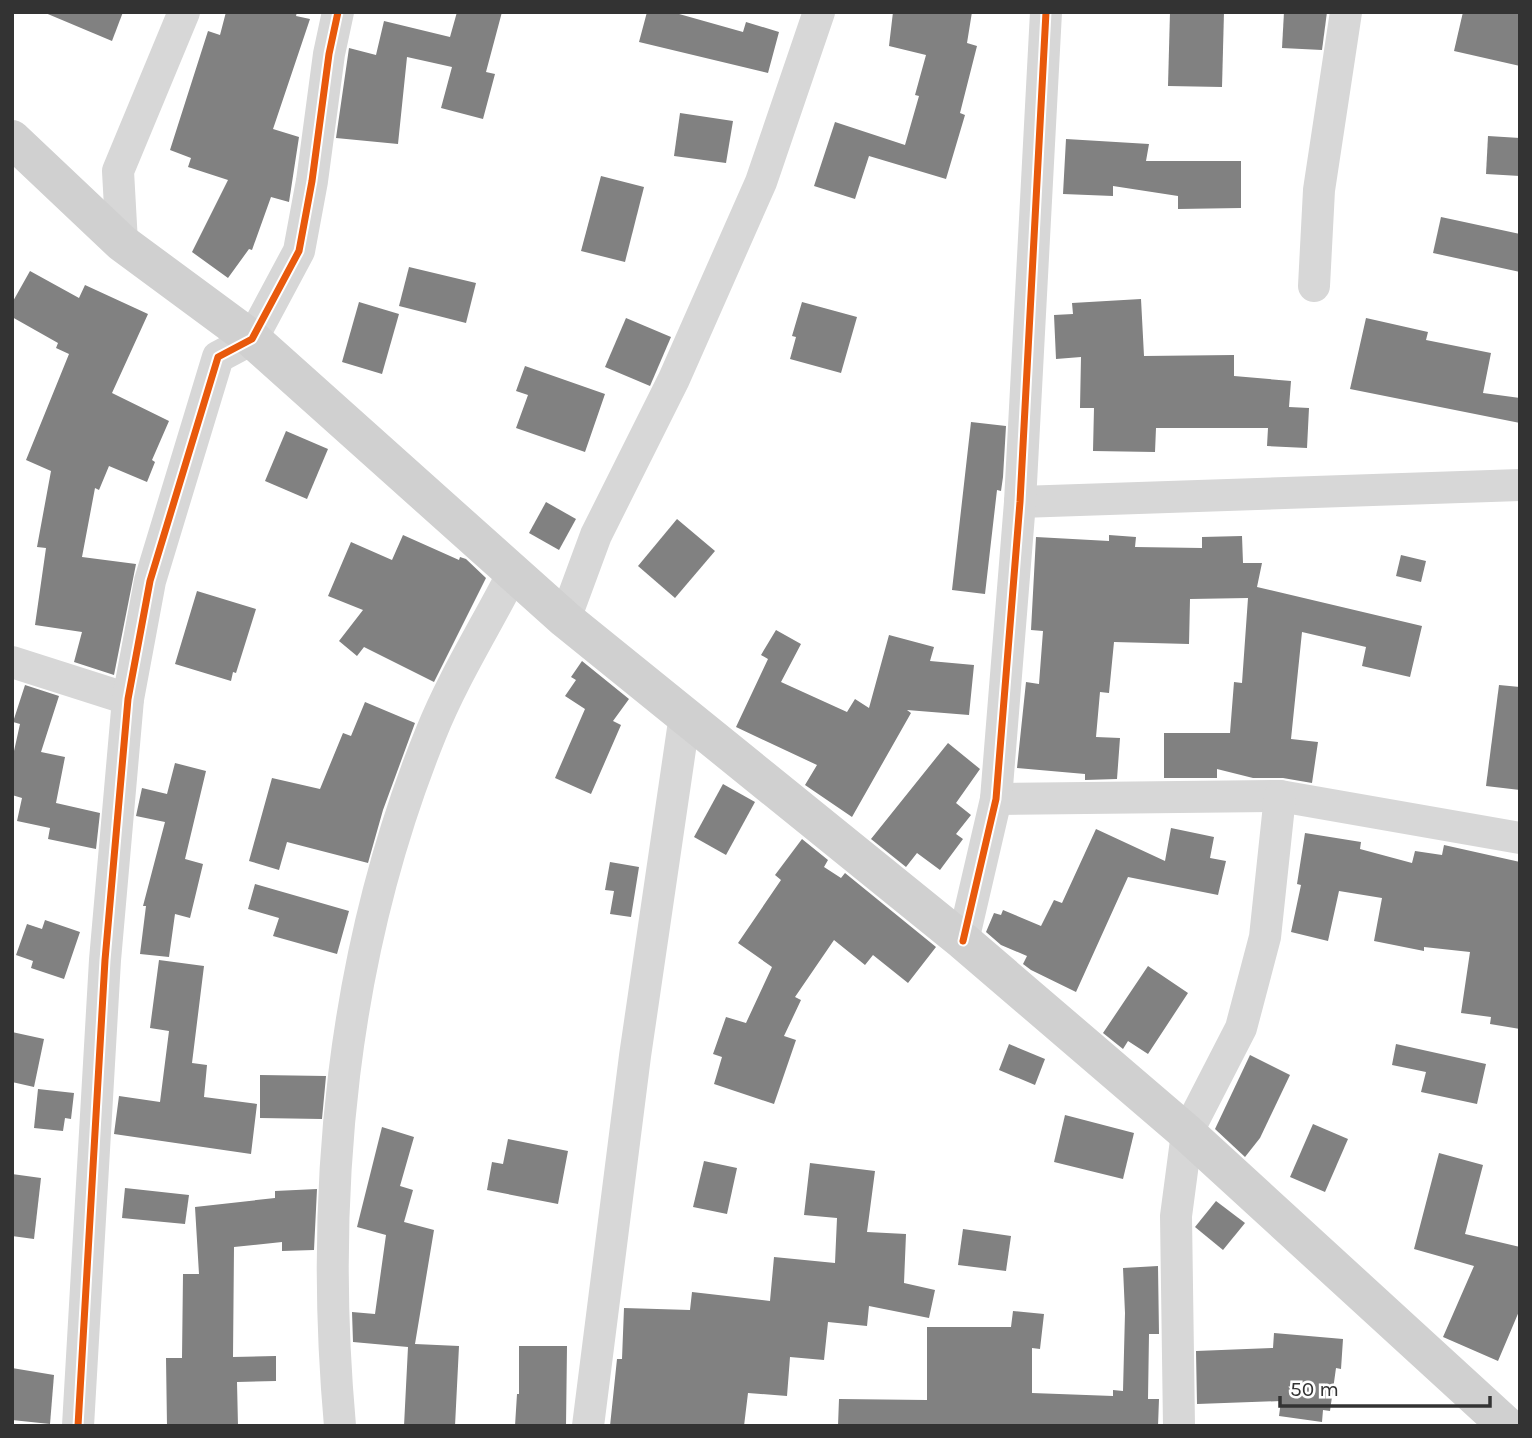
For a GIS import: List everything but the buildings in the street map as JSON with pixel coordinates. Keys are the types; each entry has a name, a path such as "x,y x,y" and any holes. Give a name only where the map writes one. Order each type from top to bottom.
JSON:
{"main road":[{"path":"12,139 122,243 252,339 565,620 963,941 1187,1133 1507,1426"}],"street":[{"path":"122,243 118,171 184,12"},
{"path":"78,1426 105,960 128,699 150,581 218,357 252,339 299,251 312,181 328,54 338,12"},
{"path":"565,620 596,535 674,379 761,182 819,12"},
{"path":"963,941 996,799 1020,502 1046,12"},
{"path":"1314,286 1319,190 1346,12"},
{"path":"1020,502 1520,485"},
{"path":"340,1426 331,1289 340,1105 350,1017 379,880 432,732 513,573"},
{"path":"12,662 128,699"},
{"path":"588,1426 635,1056 685,715"},
{"path":"996,799 1280,796 1520,838"},
{"path":"1179,1426 1176,1216 1187,1133 1241,1028 1265,937 1280,796"}],"cycle path":[{"path":"78,1426 105,960 128,699 150,581 218,357 252,339 299,251 312,181 329,54 338,12"},
{"path":"963,941 996,799 1020,502 1046,12"}]}
